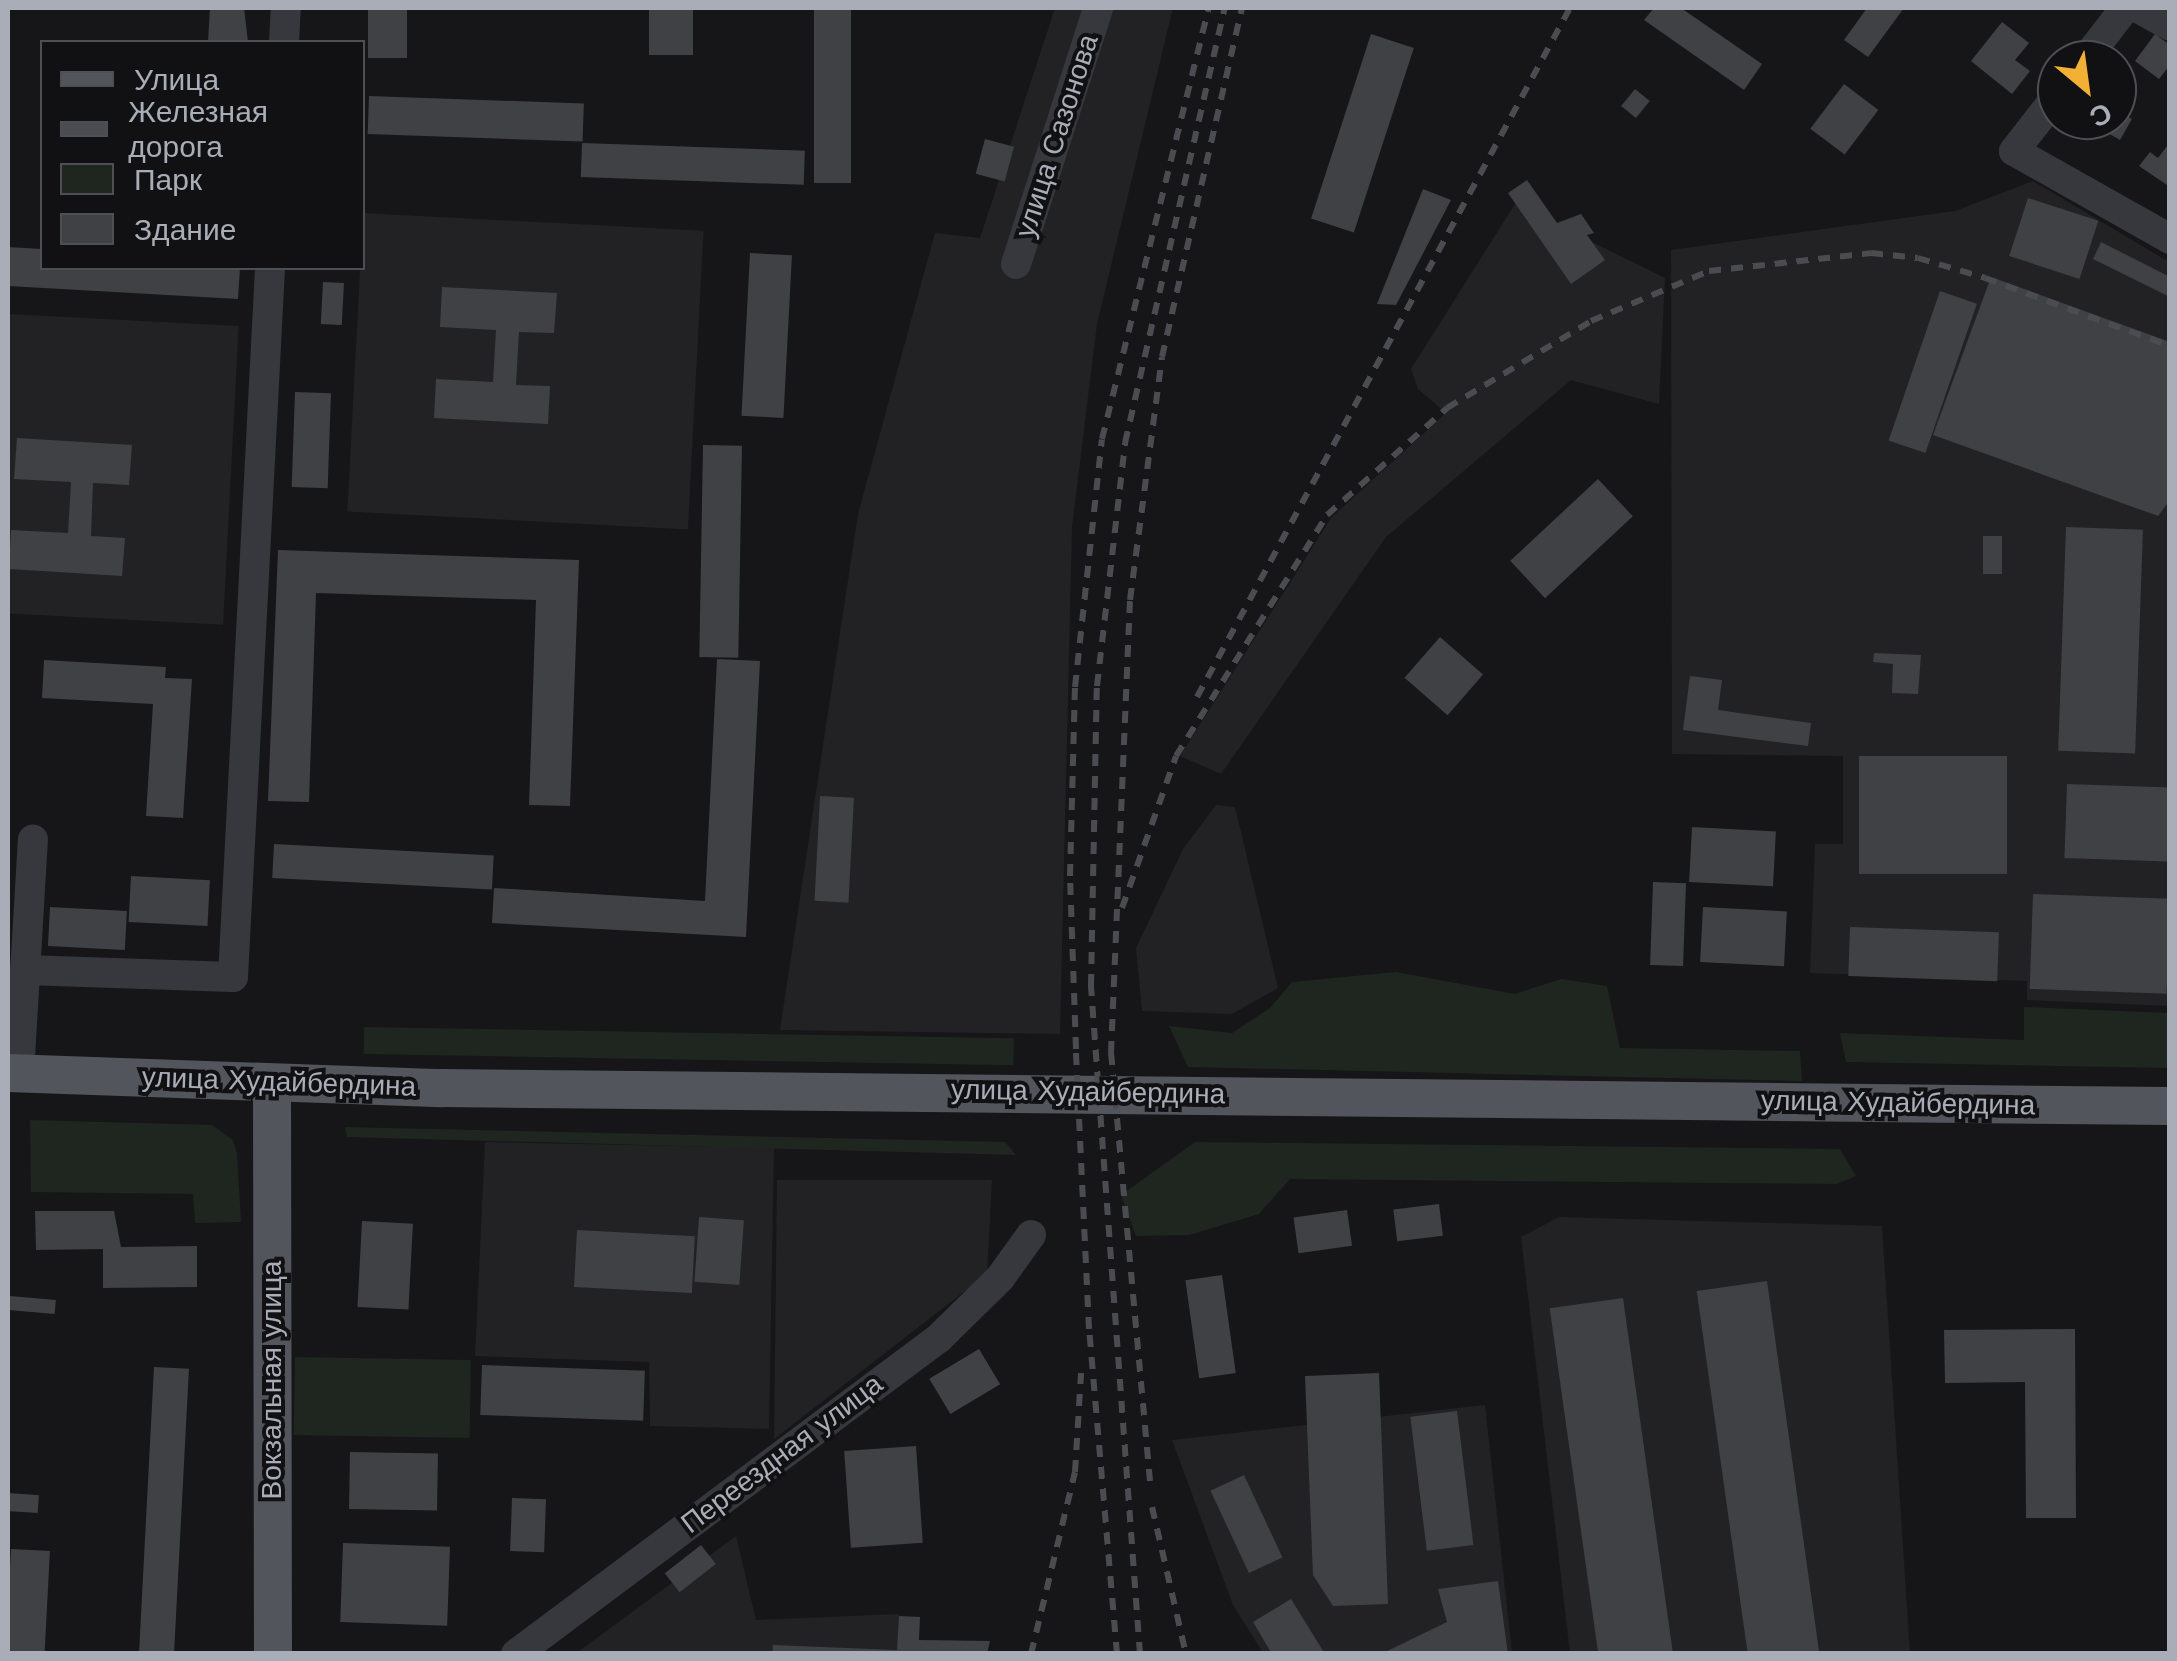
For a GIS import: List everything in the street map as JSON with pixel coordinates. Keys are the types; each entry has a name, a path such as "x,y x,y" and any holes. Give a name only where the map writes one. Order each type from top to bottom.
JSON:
{"main road":[{"name":"улица Худайбердина","path":"11,1081 188,1080 442,1088 2170,1106"},
{"path":"188,1080 272,1097 442,1088"},
{"name":"улица Худайбердина","path":"11,1081 272,1097 2170,1129"},
{"name":"Вокзальная улица","path":"272,1097 273,1654"}],"street":[{"path":"284,40 286,8"},
{"name":"улица Сазонова","path":"1016,264 1098,8"},
{"path":"2100,40 2125,8"},
{"path":"2138,8 2170,26"},
{"path":"2037,122 2014,152 2170,239"},
{"path":"25,970 232,977 270,270"},
{"path":"11,1081 25,970 33,838"},
{"name":"Переездная улица","path":"516,1654 939,1338 1000,1278 1032,1236"}],"shaded area":[{"path":"1055,8 1173,8 1097,324 1072,527 1060,1034 780,1030 858,514 935,233 980,238"},
{"path":"2033,181 2169,262 2169,1006 2027,1000 2027,981 1810,973 1815,844 1843,844 1843,756 1672,754 1671,250 1955,211"},
{"path":"1515,204 1665,278 1659,404 1571,380 1386,537 1221,774 1180,756 1331,518 1446,413 1418,389 1411,369"},
{"path":"365,213 704,231 688,529 347,512 360,270 365,270"},
{"path":"8,314 239,326 223,625 8,613"},
{"path":"1216,805 1235,807 1278,988 1232,1014 1142,1011 1136,948 1183,849"},
{"path":"485,1142 774,1148 769,1429 650,1426 649,1362 475,1356"},
{"path":"777,1180 992,1180 987,1274 774,1439"},
{"path":"1559,1217 1882,1226 1910,1653 1570,1653 1521,1237"},
{"path":"1485,1405 1512,1653 1263,1653 1233,1605 1172,1440"},
{"path":"736,1536 756,1620 899,1614 899,1653 575,1654"}],"green space":[{"path":"1396,972 1515,994 1561,979 1607,986 1620,1048 1800,1051 1802,1081 1188,1067 1169,1026 1232,1033 1270,1008 1292,982"},
{"path":"2024,1007 2169,1013 2169,1068 1846,1062 1840,1033 2024,1040"},
{"path":"364,1027 1014,1038 1013,1065 364,1054"},
{"path":"30,1120 212,1125 233,1140 237,1153 241,1222 195,1223 193,1194 31,1192"},
{"path":"345,1127 1005,1142 1016,1155 347,1137"},
{"path":"1195,1142 1840,1149 1856,1176 1837,1184 1290,1179 1259,1214 1189,1235 1136,1236 1121,1195"},
{"path":"295,1357 471,1360 470,1438 294,1435"}],"building":[{"path":"210,8 244,8 248,40 208,40"},
{"path":"368,8 407,8 407,58 368,58"},
{"path":"649,8 693,8 693,55 649,55"},
{"path":"814,8 851,8 851,183 814,183"},
{"path":"1654,8 1681,8 1762,64 1744,90 1644,20"},
{"path":"1867,8 1904,8 1868,57 1844,40"},
{"path":"2002,22 2029,43 2015,60 2030,71 2012,94 1971,61"},
{"path":"1371,34 1414,48 1354,232 1311,219"},
{"path":"2155,34 2170,45 2170,65 2159,79 2137,62"},
{"path":"1844,84 1878,110 1845,155 1810,129"},
{"path":"1635,89 1650,101 1636,118 1621,106"},
{"path":"369,96 584,104 583,141 368,134"},
{"path":"985,139 1014,147 1005,182 976,174"},
{"path":"2170,142 2170,187 2139,166 2150,152 2158,158"},
{"path":"582,143 805,151 804,185 581,177"},
{"path":"1527,180 1557,223 1581,214 1594,233 1587,235 1605,260 1571,284 1508,193"},
{"path":"1423,189 1451,200 1396,305 1377,304"},
{"path":"2028,198 2098,221 2080,279 2009,256"},
{"path":"2101,242 2170,277 2170,297 2093,259"},
{"path":"8,247 40,249 40,270 240,270 238,299 8,286"},
{"path":"750,253 792,255 783,418 741,416"},
{"path":"1991,277 2170,342 2170,500 2158,516 1933,435"},
{"path":"323,282 344,283 342,325 321,324"},
{"path":"442,287 557,293 554,333 519,332 516,385 550,386 548,424 434,418 436,379 493,382 496,330 440,327"},
{"path":"1940,291 1977,304 1925,453 1889,440"},
{"path":"295,392 331,393 328,488 292,487"},
{"path":"17,438 132,445 129,485 93,483 91,536 125,538 122,576 9,569 11,530 68,533 71,482 14,479"},
{"path":"703,445 742,446 738,658 699,657"},
{"path":"1598,479 1633,516 1545,598 1510,561"},
{"path":"2066,527 2143,530 2135,754 2058,751"},
{"path":"1983,536 2002,536 2002,574 1983,574"},
{"path":"278,550 579,560 570,806 529,805 536,600 316,593 309,802 268,801"},
{"path":"1440,637 1483,674 1448,715 1405,678"},
{"path":"1874,653 1921,655 1918,694 1892,693 1893,664 1873,662"},
{"path":"717,659 760,661 746,937 492,923 494,888 705,901"},
{"path":"44,660 166,667 165,678 192,679 183,818 146,816 153,704 42,698"},
{"path":"1690,676 1722,680 1718,710 1811,723 1808,746 1683,730"},
{"path":"1859,756 2007,756 2007,874 1859,874"},
{"path":"2067,784 2170,788 2167,862 2064,858"},
{"path":"820,796 854,798 848,903 815,901"},
{"path":"1692,827 1776,831 1773,886 1689,882"},
{"path":"274,844 494,856 492,889 272,878"},
{"path":"131,876 210,880 207,926 129,922"},
{"path":"1653,882 1686,883 1683,966 1650,965"},
{"path":"2033,894 2170,899 2167,994 2030,989"},
{"path":"50,907 127,911 125,950 48,946"},
{"path":"1703,907 1787,911 1784,966 1700,962"},
{"path":"1850,927 1999,932 1997,981 1848,976"},
{"path":"1439,1204 1443,1236 1397,1241 1393,1210"},
{"path":"1347,1210 1352,1246 1299,1253 1294,1218"},
{"path":"35,1211 114,1211 121,1247 197,1246 197,1287 103,1288 103,1249 36,1250"},
{"path":"699,1217 744,1220 739,1285 694,1282"},
{"path":"362,1221 413,1224 408,1310 357,1307"},
{"path":"577,1230 695,1236 692,1293 574,1287"},
{"path":"1222,1275 1236,1373 1199,1378 1185,1280"},
{"path":"1767,1281 1819,1653 1748,1654 1697,1291"},
{"path":"10,1296 56,1300 55,1314 9,1310"},
{"path":"1623,1298 1673,1654 1598,1654 1550,1308"},
{"path":"2075,1329 2076,1518 2026,1518 2025,1382 1945,1383 1944,1330"},
{"path":"979,1349 1000,1384 950,1414 929,1379"},
{"path":"482,1365 645,1371 643,1421 480,1415"},
{"path":"154,1367 189,1369 174,1654 139,1654"},
{"path":"1379,1373 1388,1604 1333,1606 1313,1575 1305,1376"},
{"path":"1457,1411 1473,1545 1427,1551 1410,1417"},
{"path":"916,1446 923,1543 851,1548 844,1451"},
{"path":"350,1452 438,1454 437,1511 349,1509"},
{"path":"1244,1475 1282,1557 1249,1573 1210,1491"},
{"path":"8,1493 39,1495 38,1513 8,1511"},
{"path":"512,1498 546,1499 544,1552 510,1551"},
{"path":"343,1543 450,1547 447,1626 340,1622"},
{"path":"701,1545 716,1564 680,1592 665,1573"},
{"path":"11,1549 50,1551 45,1653 8,1651"},
{"path":"1498,1581 1508,1654 1381,1654 1447,1622 1438,1589"},
{"path":"1291,1599 1325,1654 1272,1654 1253,1622"},
{"path":"899,1616 920,1617 919,1640 990,1641 987,1654 772,1654 773,1645 897,1650"}],"railway":[{"path":"1117,1654 1089,1329 1076,1049 1070,876 1075,687 1102,439 1209,8"},
{"path":"1140,1654 1091,986 1097,686 1125,443 1225,8"},
{"path":"1150,1481 1111,1053 1130,600 1162,357 1242,8"},
{"path":"1197,697 1570,8"},
{"path":"1122,908 1176,756 1327,515 1447,408 1591,321 1709,271 1871,253 1918,258 1985,278 2170,346"},
{"path":"1031,1654 1075,1472 1081,1373"},
{"path":"1152,1507 1186,1654"}]}
